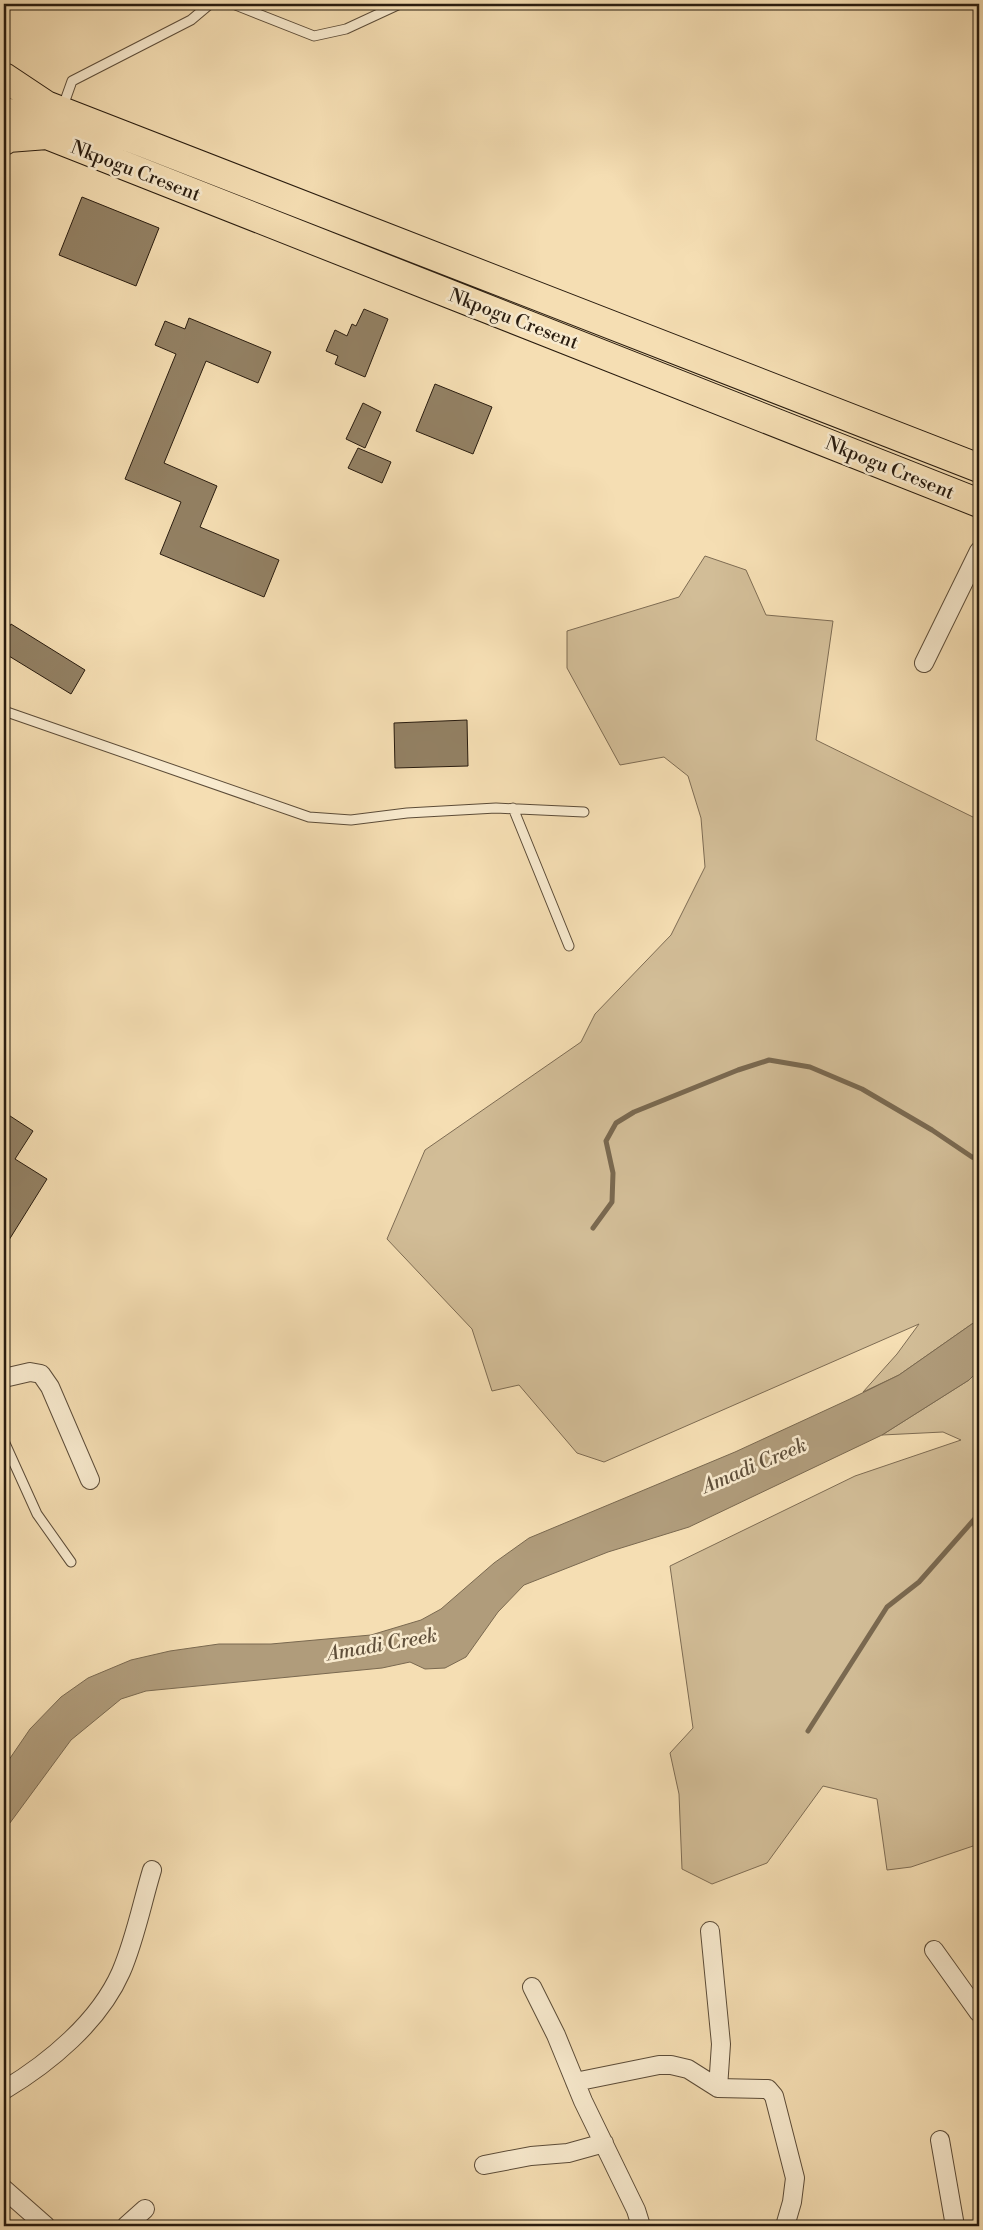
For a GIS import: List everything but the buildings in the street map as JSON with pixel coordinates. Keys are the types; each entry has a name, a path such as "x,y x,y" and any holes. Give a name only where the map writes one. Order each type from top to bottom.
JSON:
{"main road":[{"name":"Nkpogu Cresent","path":"4,77 54,107 979,468"},
{"name":"Nkpogu Cresent","path":"4,103 54,107"},
{"name":"Nkpogu Cresent","path":"4,111 47,135 979,503"},
{"name":"Nkpogu Cresent","path":"4,141 8,138 47,135"}],"street":[{"path":"924,663 979,551"},
{"path":"4,1378 30,1372 41,1374 50,1387 90,1480"},
{"path":"4,2090 35,2071 67,2044 102,2004 121,1973 152,1870"},
{"path":"710,1931 722,2044 718,2088"},
{"path":"934,1950 979,2013"},
{"path":"532,1986 636,2210 641,2226"},
{"path":"575,2082 659,2065 672,2065 688,2069 718,2088 729,2090 762,2087 768,2089 774,2096 795,2178 792,2202 785,2226"},
{"path":"940,2140 955,2226"},
{"path":"484,2165 531,2156 568,2153 604,2143"},
{"path":"4,2189 46,2226"},
{"path":"126,2226 145,2209"}],"lane":[{"path":"54,107 72,81 192,20 210,4"},
{"path":"232,4 314,36 346,29 400,4"},
{"path":"4,711 309,817 351,820 406,813 477,808 584,812"},
{"path":"513,808 569,946"},
{"path":"4,1441 36,1514 71,1562"}],"shaded area":[{"path":"705,556 746,570 766,615 833,621 816,740 979,820 979,1319 899,1375 863,1392 897,1354 919,1324 604,1462 577,1453 519,1385 492,1391 472,1329 387,1239 425,1150 581,1042 595,1014 671,935 705,867 701,818 688,776 664,757 620,765 567,668 567,631 679,597"},
{"path":"979,1370 979,1844 911,1867 887,1870 877,1799 823,1786 767,1863 712,1884 682,1869 679,1794 670,1753 693,1728 670,1566 855,1476 961,1440 943,1432 882,1435 969,1380"}],"water":[{"name":"Amadi Creek","path":"979,1319 979,1370 969,1380 882,1435 689,1527 608,1552 524,1585 498,1612 466,1657 445,1668 425,1669 410,1662 382,1668 146,1691 121,1699 71,1740 4,1831 4,1767 30,1729 61,1697 88,1678 131,1660 170,1651 219,1644 271,1644 371,1635 421,1620 441,1609 494,1563 529,1538 735,1452 850,1399 899,1375"}],"waterway":[{"path":"593,1228 612,1202 613,1173 606,1141 616,1123 634,1112 738,1070 769,1060 810,1067 862,1089 932,1130 972,1157 979,1159"},
{"path":"808,1731 887,1607 919,1582 979,1514"},
{"path":"974,1520 979,1547"}]}
